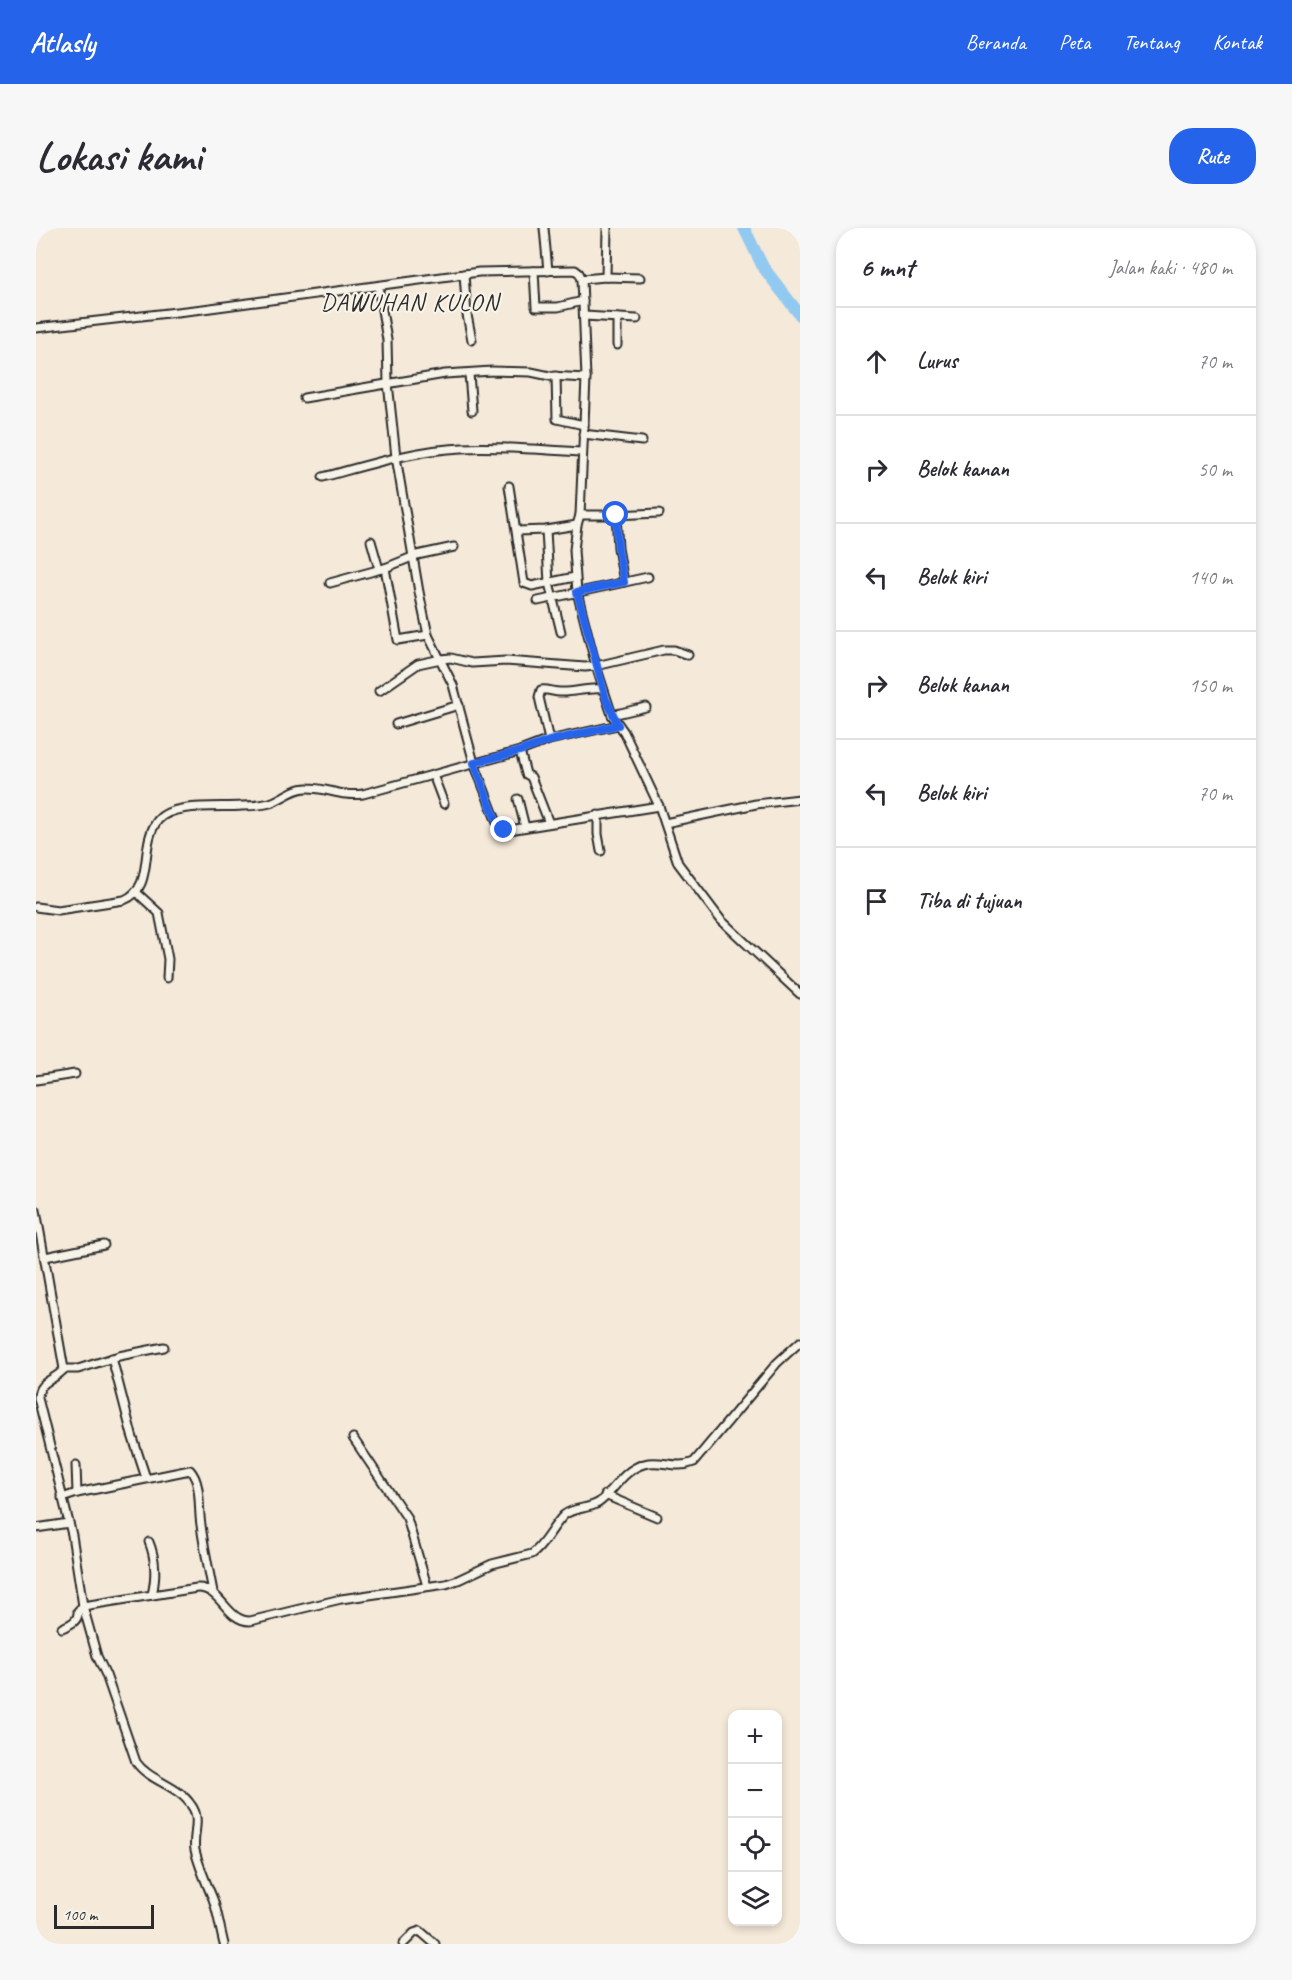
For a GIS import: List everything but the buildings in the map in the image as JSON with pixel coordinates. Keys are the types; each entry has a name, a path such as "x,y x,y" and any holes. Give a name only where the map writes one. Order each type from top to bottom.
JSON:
{"street":[{"path":"544,228 548,271"},
{"path":"606,277 607,228"},
{"path":"36,328 203,309 464,274 575,270 579,273 582,279 586,378 580,514 574,550 575,577 603,689 612,715 624,732 659,806 678,863 721,921 800,994"},
{"path":"534,271 536,307 558,307 583,301"},
{"path":"464,274 467,315 472,340"},
{"path":"582,279 640,278"},
{"path":"378,286 387,340 388,383 396,457 428,635 453,684 474,763 499,828 509,830 659,806"},
{"path":"584,316 637,319"},
{"path":"617,318 617,345"},
{"path":"304,398 445,374 507,370 586,378"},
{"path":"469,374 472,411"},
{"path":"556,376 556,418 584,425"},
{"path":"583,434 642,441"},
{"path":"322,477 396,457 461,447 582,452"},
{"path":"509,486 524,583 532,586 575,577"},
{"path":"580,514 659,513"},
{"path":"616,515 618,549 624,582"},
{"path":"517,531 546,530 577,525"},
{"path":"546,530 549,583 561,632"},
{"path":"371,541 382,569 398,640 428,635"},
{"path":"330,583 382,569 412,556 454,547"},
{"path":"538,601 648,577"},
{"path":"379,691 418,664 441,659 451,658 471,663 506,662 596,666 664,650 674,650 688,655"},
{"path":"549,741 539,697 541,690 559,692 603,689"},
{"path":"396,724 459,705"},
{"path":"612,715 646,707"},
{"path":"36,908 58,910 133,897 145,874 150,833 165,812 270,803 308,788 347,796 363,794 549,741 618,725"},
{"path":"520,751 525,770 531,777 549,824"},
{"path":"433,775 444,804"},
{"path":"518,799 525,827"},
{"path":"665,823 756,804 800,799"},
{"path":"598,815 601,851"},
{"path":"136,892 159,913 168,959 167,978"},
{"path":"36,1080 75,1074"},
{"path":"36,1210 63,1369"},
{"path":"45,1257 104,1245"},
{"path":"62,1628 74,1622 78,1611 83,1606 197,1588 213,1592 231,1612 240,1619 250,1621 341,1599 451,1582 492,1564 532,1554 537,1551 553,1527 567,1513 597,1503 626,1473 644,1464 684,1466 694,1462 777,1363 800,1342"},
{"path":"164,1347 78,1368 63,1369 38,1390 46,1434 69,1523 83,1606 97,1656 106,1675 136,1762 143,1770 191,1804 197,1826 195,1849 203,1878 213,1900 224,1944"},
{"path":"112,1358 146,1478"},
{"path":"353,1438 408,1518 427,1586"},
{"path":"76,1465 77,1493"},
{"path":"62,1498 187,1469 193,1472 213,1592"},
{"path":"605,1495 657,1517"},
{"path":"36,1528 69,1523"},
{"path":"149,1542 155,1564 152,1595"},
{"path":"404,1944 414,1933 420,1931 435,1944"}],"waterway":[{"path":"744,228 763,267 800,315"}],"district":[{"name":"DAWUHAN KULON","path":"410,302"}],"route":[{"path":"504,830 499,828 474,763 549,741 618,725 606,699 577,592 624,582 618,549 616,515"}]}
